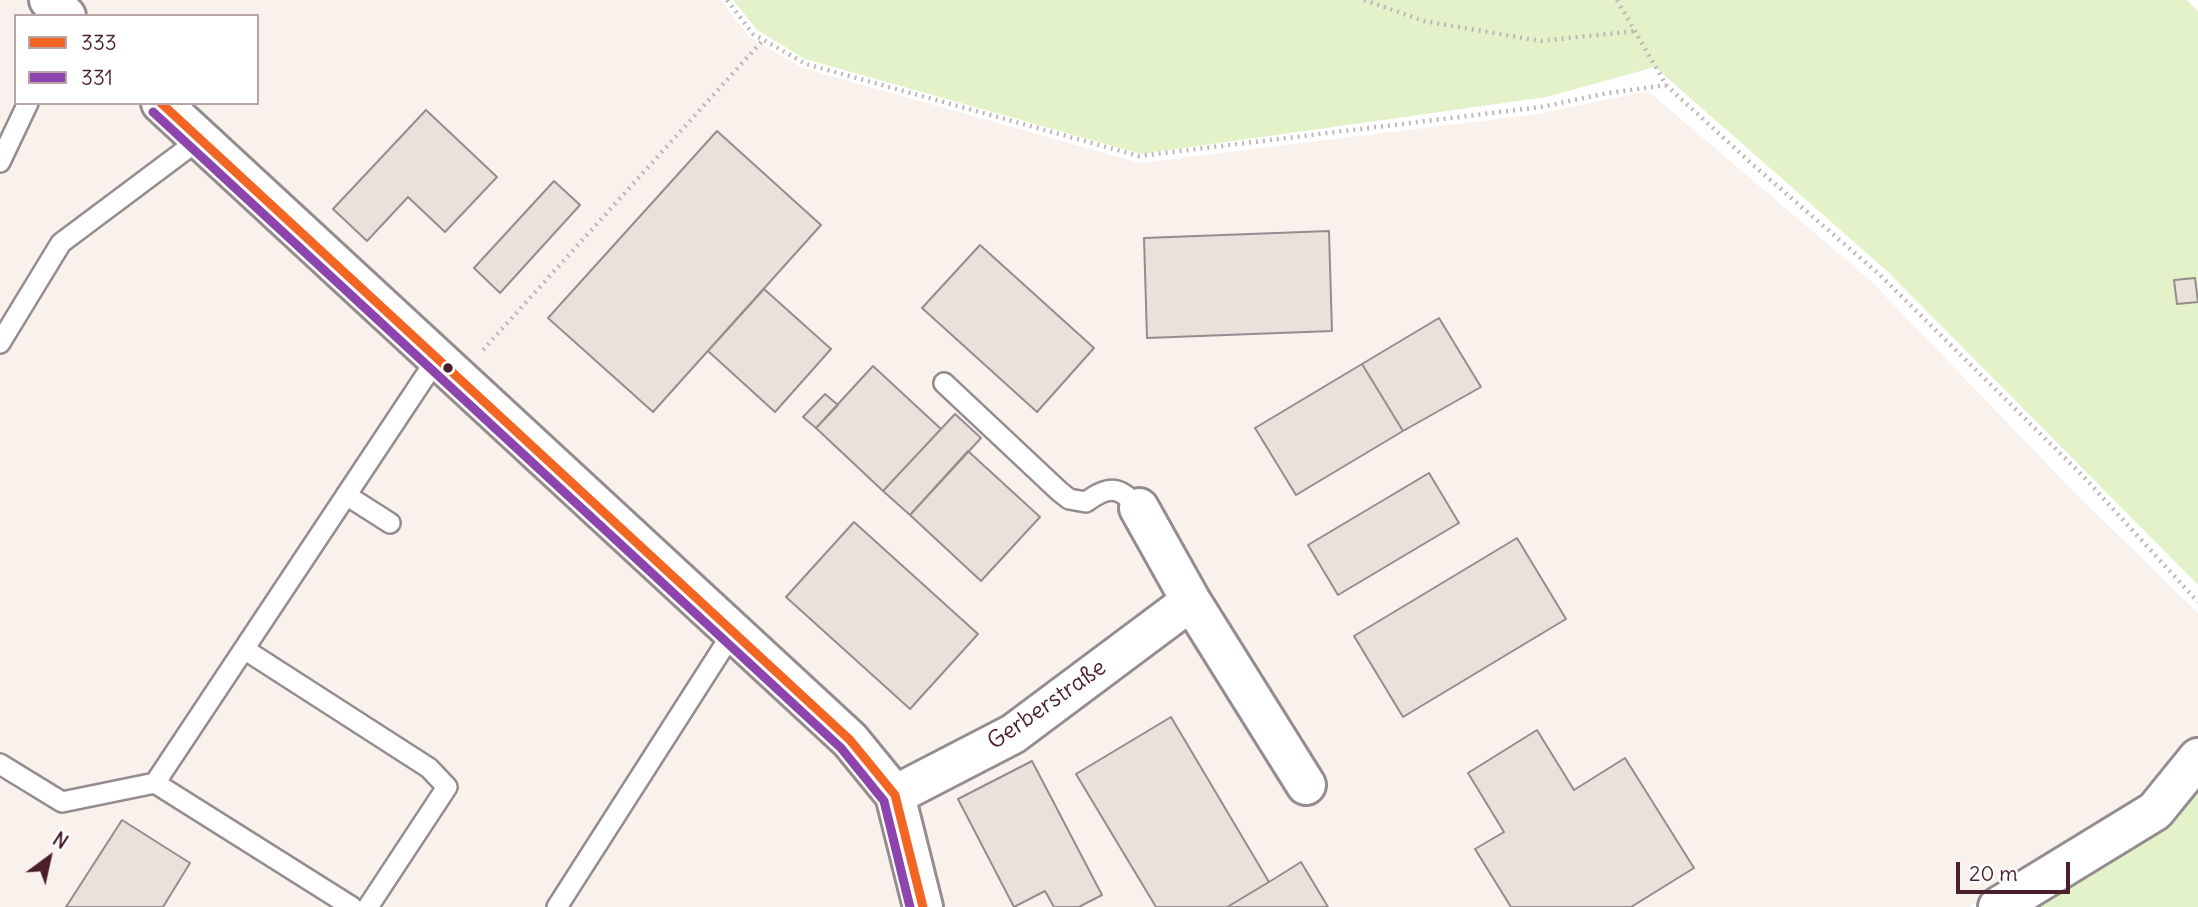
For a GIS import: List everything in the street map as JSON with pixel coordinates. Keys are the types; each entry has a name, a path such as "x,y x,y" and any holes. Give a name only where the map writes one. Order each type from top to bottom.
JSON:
{"street":[{"path":"49,0 64,14"},
{"path":"163,105 850,740 895,795 923,907"},
{"path":"1139,508 1191,601 1306,785"},
{"name":"Gerberstraße","path":"895,795 1013,734 1191,601"},
{"path":"1998,907 2155,811 2198,758"}],"lane":[{"path":"0,162 26,105"},
{"path":"0,343 61,243 200,139"},
{"path":"155,783 346,495 448,367"},
{"path":"944,383 1028,464 1069,499 1086,502 1094,495 1113,489 1126,494 1139,508"},
{"path":"346,495 390,523"},
{"path":"557,907 733,632"},
{"path":"244,649 429,768 447,787 368,907"},
{"path":"0,764 62,802 155,783 352,907"}],"path":[{"path":"727,0 753,34 806,64 1139,156 1541,107 1666,85"},
{"path":"1364,0 1424,21 1541,41 1635,31"},
{"path":"1617,0 1666,85 1880,275 2082,475 2198,601"},
{"path":"448,367 763,40"}],"shaded area":[{"path":"0,0 721,0 749,37 803,68 1140,163 1538,114 1648,91 1871,281 2074,492 2198,613 2198,744 2147,807 1969,907 0,907"}],"green space":[{"path":"733,0 2187,0 2198,11 2198,585 1887,271 1655,67 1547,97 1141,154 805,59 757,30"},
{"path":"2198,775 2198,907 2013,907"}],"building":[{"path":"426,110 497,177 445,232 408,197 367,241 333,209"},
{"path":"717,131 821,225 653,412 548,318"},
{"path":"554,181 580,205 500,293 474,268"},
{"path":"1329,231 1332,331 1147,338 1144,238"},
{"path":"980,245 1094,348 1037,412 922,308"},
{"path":"2195,278 2198,302 2177,304 2174,280"},
{"path":"764,289 831,349 775,412 708,351"},
{"path":"1439,318 1481,387 1403,431 1362,364"},
{"path":"1362,364 1403,431 1296,495 1255,428"},
{"path":"873,366 941,429 883,491 816,428"},
{"path":"825,394 838,405 816,428 803,417"},
{"path":"955,414 981,438 910,515 883,491"},
{"path":"968,451 1040,517 981,581 910,515"},
{"path":"1429,473 1459,523 1338,595 1308,545"},
{"path":"854,522 978,634 910,709 786,597"},
{"path":"1517,538 1566,619 1403,717 1354,636"},
{"path":"1171,717 1269,882 1227,907 1156,907 1076,774"},
{"path":"1537,730 1574,790 1625,758 1694,868 1631,907 1511,907 1475,849 1504,832 1468,773"},
{"path":"1032,761 1102,895 1079,907 1054,907 1045,891 1014,907 958,799"},
{"path":"122,820 190,863 163,907 66,907"},
{"path":"1301,862 1328,907 1227,907 1269,882"}],"transit line":[{"name":"333","path":"163,105 850,740 895,795 923,907"},
{"name":"331","path":"153,112 841,748 884,801 910,907"}]}
